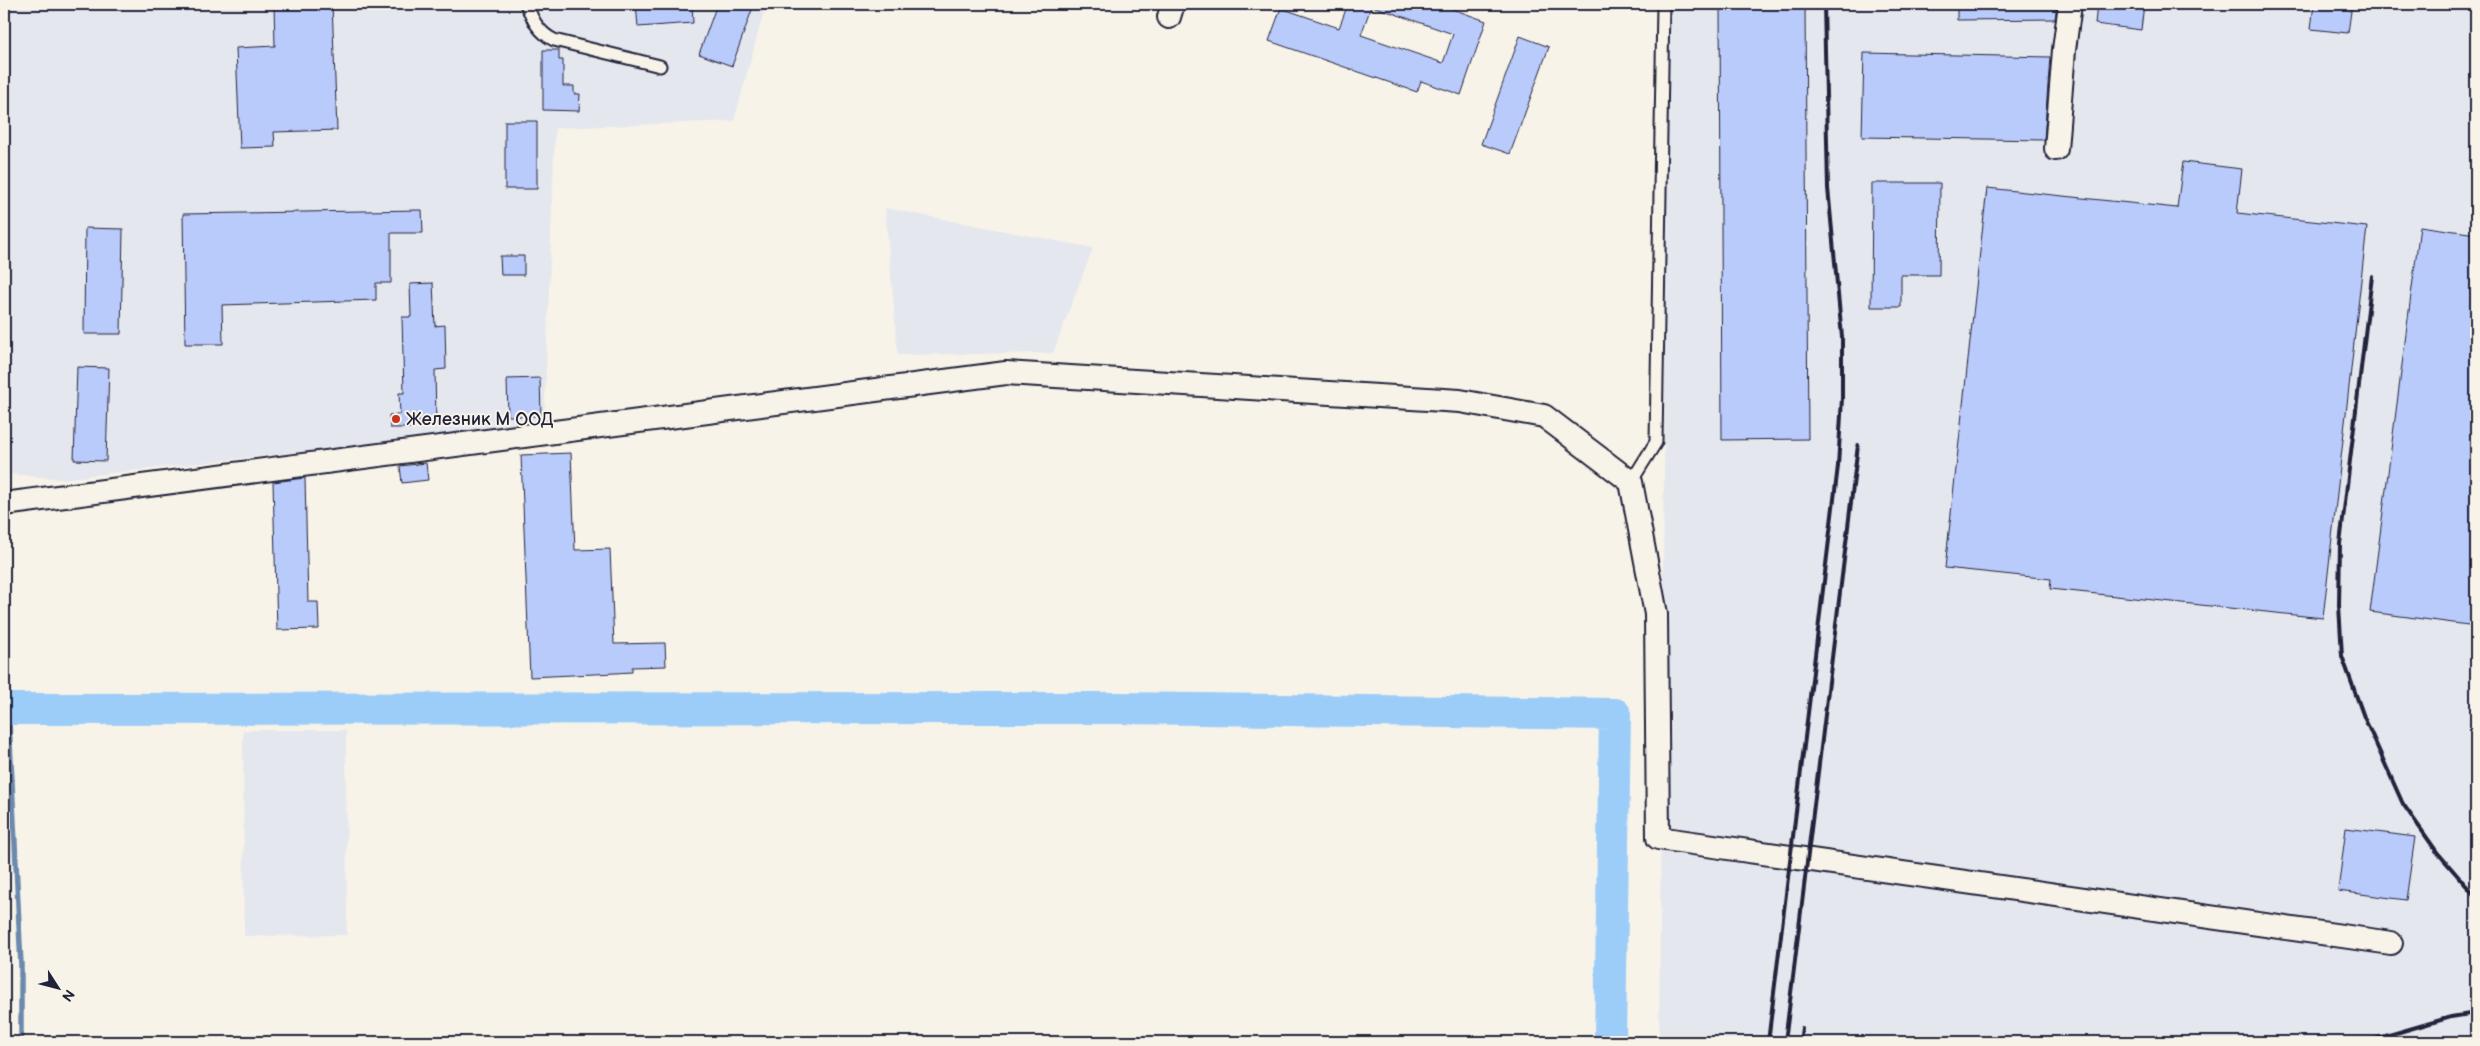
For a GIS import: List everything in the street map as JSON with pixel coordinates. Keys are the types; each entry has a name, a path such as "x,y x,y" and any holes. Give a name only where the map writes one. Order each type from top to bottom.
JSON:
{"street":[{"path":"2056,149 2064,50 2070,4"},
{"path":"4,504 1006,373 1460,401 1544,416 1631,482 1656,614 1658,838 2391,943"}],"lane":[{"path":"526,4 535,24 544,34 554,40 660,66"},
{"path":"1631,482 1656,442 1663,4"}],"shaded area":[{"path":"4,4 766,4 734,121 555,128 544,424 61,479 10,474 4,468"},
{"path":"1668,4 2476,4 2476,1042 1659,1042"},
{"path":"885,208 1093,248 1053,353 898,355"},
{"path":"243,730 346,730 347,935 244,936"}],"building":[{"path":"274,4 332,4 337,130 274,132 275,147 240,148 236,48 275,46"},
{"path":"636,4 692,4 693,23 638,27"},
{"path":"717,4 754,4 732,66 699,54"},
{"path":"1348,4 1372,4 1361,35 1443,63 1453,34 1372,6 1373,4 1448,4 1447,7 1486,21 1461,95 1421,81 1417,92 1269,41 1281,8 1339,28"},
{"path":"1720,4 1805,4 1808,439 1722,440"},
{"path":"1957,4 2057,4 2055,19 1957,20"},
{"path":"2097,4 2144,4 2141,30 2095,24"},
{"path":"2314,4 2352,4 2348,33 2311,29"},
{"path":"1520,36 1549,47 1510,154 1481,144"},
{"path":"543,50 559,50 559,60 563,60 563,86 574,86 574,94 580,94 579,111 543,110"},
{"path":"1864,53 2050,57 2044,140 1862,137"},
{"path":"505,121 537,121 537,189 505,189"},
{"path":"2183,162 2242,169 2237,213 2367,227 2323,618 2050,589 2051,579 1945,568 1987,188 2177,208"},
{"path":"1872,183 1940,183 1939,275 1901,275 1901,307 1871,307"},
{"path":"422,210 423,233 391,233 391,283 376,283 376,300 222,305 223,344 185,344 183,214"},
{"path":"2420,226 2476,234 2476,626 2370,612"},
{"path":"85,228 123,229 121,334 84,334"},
{"path":"500,256 524,256 524,275 501,275"},
{"path":"433,283 435,326 445,325 446,369 435,370 436,421 411,422 411,428 390,428 389,415 400,414 399,393 404,393 402,317 411,317 410,284"},
{"path":"77,367 109,368 106,461 74,460"},
{"path":"540,378 541,416 508,416 507,379"},
{"path":"571,453 575,550 610,549 614,644 665,643 666,666 632,667 632,672 530,677 521,455"},
{"path":"426,463 428,480 402,483 400,466"},
{"path":"305,478 308,602 318,602 319,629 277,630 273,482"},
{"path":"2346,828 2415,837 2406,900 2338,891"}],"waterway":[{"path":"4,620 21,965 21,1042"},
{"path":"8,709 1119,708 1615,714 1610,1042"}],"railway":[{"path":"1768,1042 1838,466 1842,398 1842,337 1828,188 1824,4"},
{"path":"2372,276 2340,544 2339,605 2342,656 2364,717 2403,804 2437,852 2476,897"},
{"path":"1785,1042 1858,445"},
{"path":"2365,1042 2451,1017 2476,1013"},
{"path":"1800,1042 1802,1028"}],"place":[{"name":"Железник М ООД","path":"396,419"}]}
